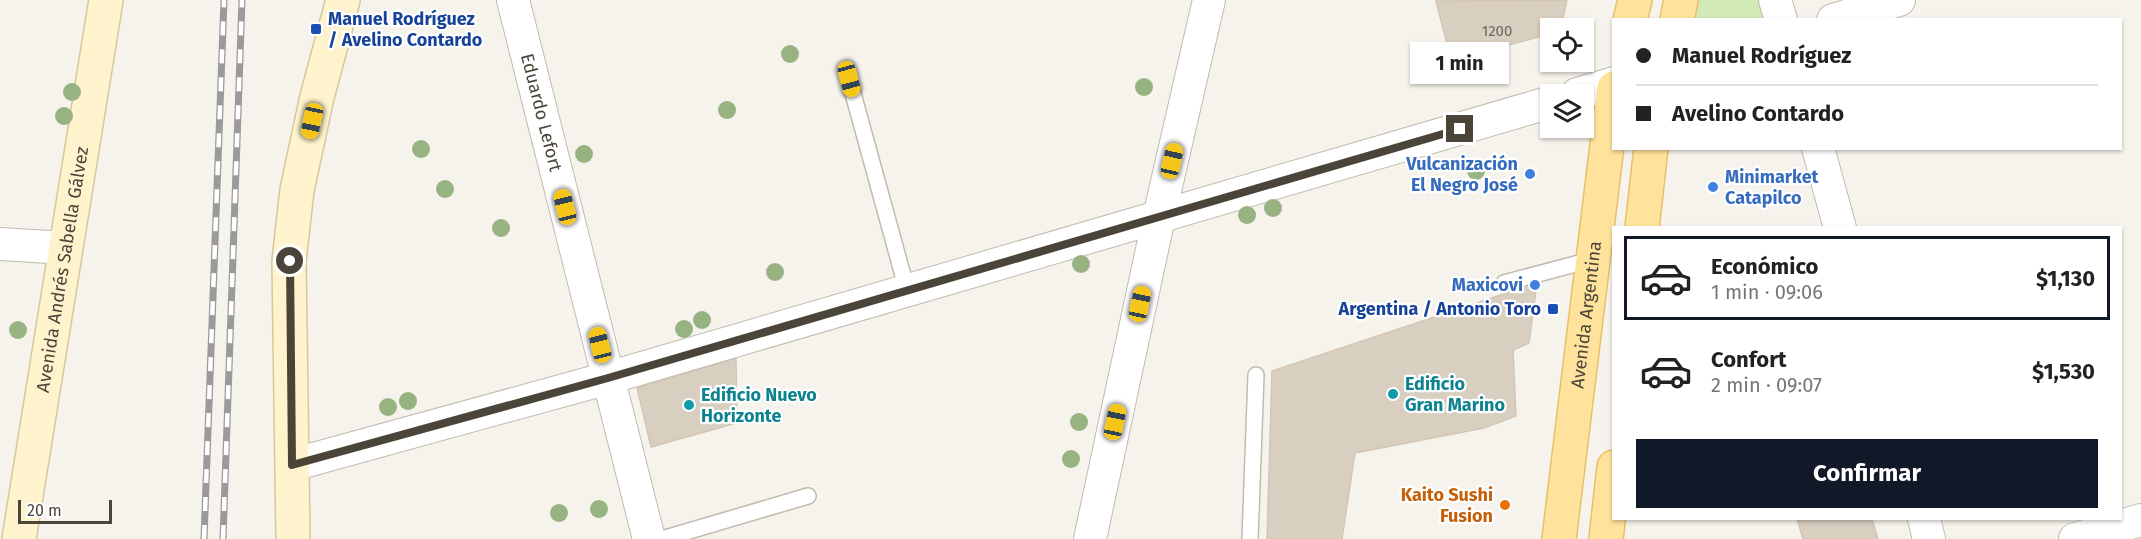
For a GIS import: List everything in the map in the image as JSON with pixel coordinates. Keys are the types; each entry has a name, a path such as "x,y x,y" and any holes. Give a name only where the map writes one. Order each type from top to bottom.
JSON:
{"main road":[{"path":"1630,18 1635,0"},
{"path":"1677,18 1681,0"},
{"name":"Avenida Argentina","path":"1559,539 1612,104"},
{"path":"1642,226 1651,150"},
{"path":"1606,539 1612,485"}],"street":[{"name":"Avenida Andrés Sabella Gálvez","path":"19,539 106,0"},
{"path":"293,539 290,261 296,202 317,98 343,0"},
{"name":"Eduardo Lefort","path":"513,0 649,539"},
{"path":"1090,539 1159,217 1209,0"},
{"path":"1775,0 1780,18"},
{"path":"1840,18 1899,0"},
{"path":"1594,89 1612,84"},
{"path":"292,465 608,378 1540,105"},
{"path":"1819,150 1839,226"},
{"path":"0,244 66,248"},
{"path":"1924,520 1929,539"},
{"path":"2075,539 2141,520"}],"lane":[{"path":"849,79 908,290"},
{"path":"1504,283 1593,259"},
{"path":"1250,539 1256,375"},
{"path":"662,539 808,496"}],"green space":[{"path":"1681,0 1775,0 1780,18 1677,18"}],"building":[{"path":"1567,0 1563,18 1540,18 1540,37 1451,60 1436,1"},
{"name":"Edificio Gran Marino","path":"1537,283 1529,343 1513,350 1516,416 1484,428 1355,453 1342,539 1267,539 1272,371"},
{"name":"Edificio Nuevo Horizonte","path":"736,358 737,423 651,447 637,388"},
{"path":"1797,520 1872,520 1878,539 1803,539"}],"railway":[{"path":"204,539 224,0"},
{"path":"223,539 242,0"}],"place":[{"name":"Manuel Rodríguez / Avelino Contardo","path":"316,29"},
{"name":"Vulcanización El Negro José","path":"1530,174"},
{"name":"Minimarket Catapilco","path":"1713,187"},
{"name":"Maxicovi","path":"1535,285"},
{"name":"Argentina / Antonio Toro","path":"1553,309"},
{"name":"Edificio Gran Marino","path":"1393,394"},
{"name":"Edificio Nuevo Horizonte","path":"689,405"},
{"name":"Kaito Sushi Fusion","path":"1505,505"}],"route":[{"path":"290,261 292,465 543,397 1460,129"}]}
